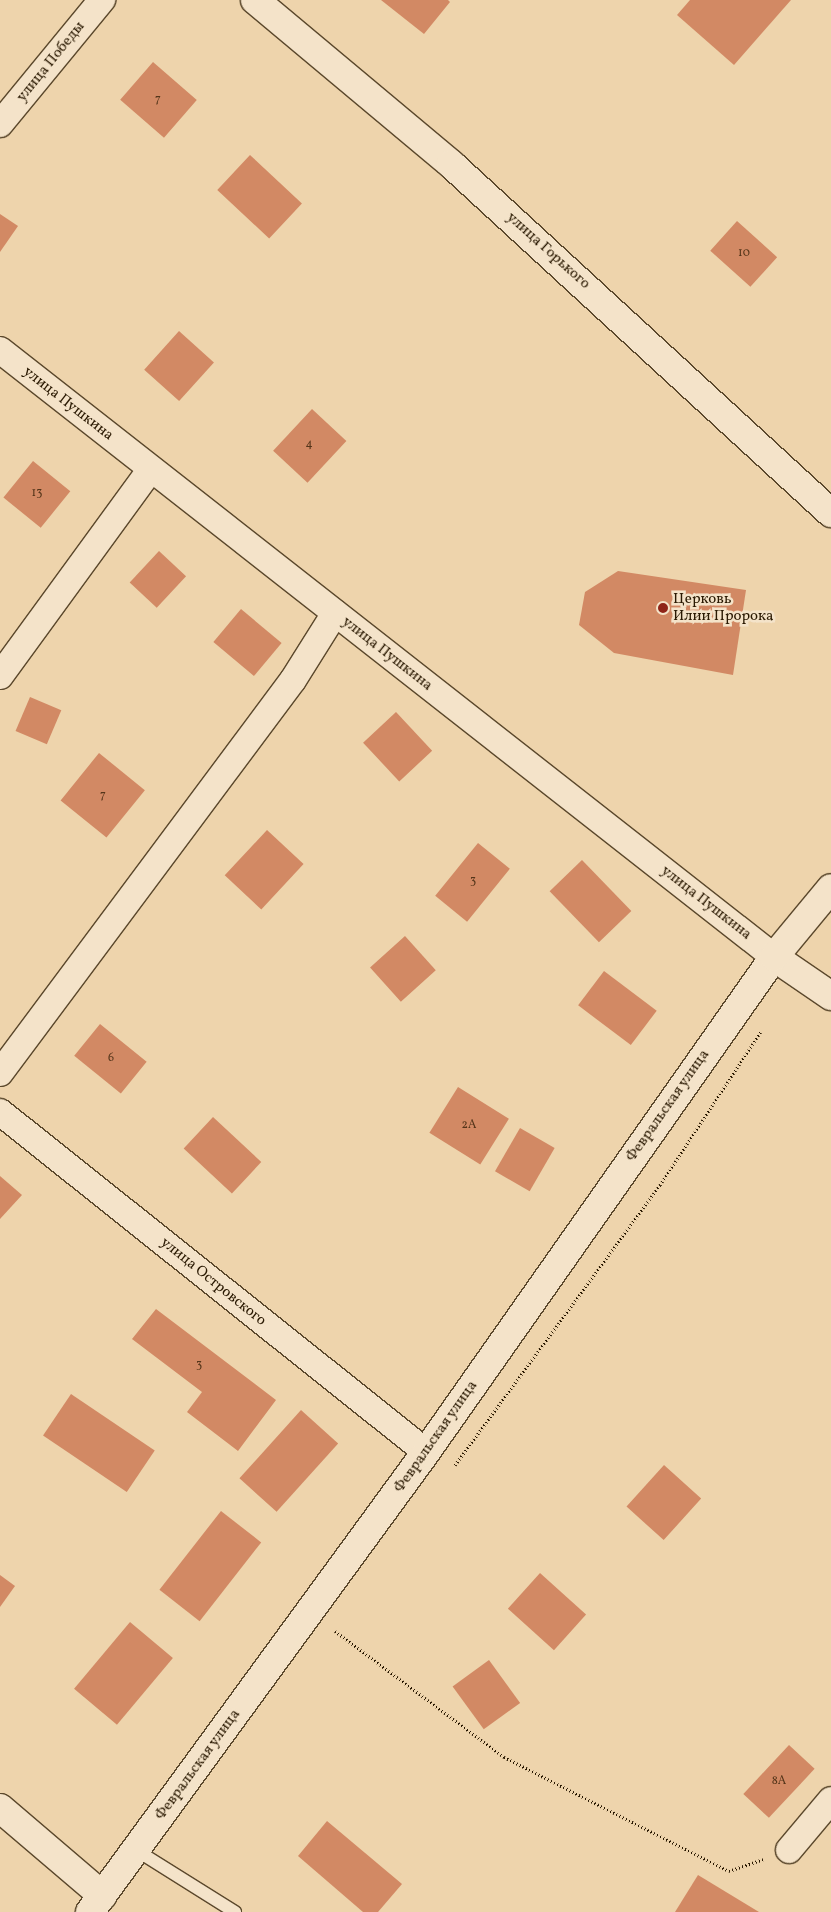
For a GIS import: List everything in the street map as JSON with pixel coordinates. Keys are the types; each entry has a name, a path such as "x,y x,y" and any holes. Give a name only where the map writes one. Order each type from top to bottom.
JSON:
{"main road":[{"name":"улица Горького","path":"255,0 451,164 831,513"},
{"name":"Февральская улица","path":"96,1904 426,1452 774,957 831,888"},
{"path":"774,957 831,996"},
{"path":"0,1808 96,1904"}],"street":[{"name":"улица Победы","path":"0,124 102,0"},
{"name":"улица Пушкина","path":"0,350 774,957"},
{"path":"0,676 151,468"},
{"path":"0,1073 293,680 335,612"},
{"name":"улица Островского","path":"0,1112 426,1452"},
{"path":"789,1850 831,1800"}],"lane":[{"path":"136,1850 235,1912"}],"path":[{"path":"335,1631 504,1757 729,1871 789,1850"}],"building":[{"path":"381,0 448,0 450,2 424,34"},
{"path":"690,0 791,0 734,65 677,15"},
{"path":"153,62 197,100 164,138 120,100"},
{"path":"250,155 302,203 269,239 217,190"},
{"path":"0,214 18,226 0,252"},
{"path":"737,221 777,257 750,287 710,251"},
{"path":"179,331 214,362 179,401 144,370"},
{"path":"312,409 346,441 307,483 273,451"},
{"path":"33,461 70,491 41,528 3,498"},
{"path":"159,551 186,576 157,608 130,582"},
{"name":"Церковь Илии Пророка","path":"618,571 746,590 733,675 614,653 579,625 585,592"},
{"path":"241,609 282,643 254,676 213,642"},
{"path":"30,697 61,710 47,744 16,731"},
{"path":"396,712 432,751 399,781 363,743"},
{"path":"99,753 145,790 106,838 61,800"},
{"path":"267,830 304,864 261,909 225,875"},
{"path":"478,843 510,869 467,922 435,896"},
{"path":"582,860 631,911 599,942 550,891"},
{"path":"405,936 436,970 401,1002 370,967"},
{"path":"604,971 657,1011 631,1045 578,1005"},
{"path":"100,1024 147,1062 121,1094 74,1056"},
{"path":"458,1087 509,1119 480,1165 429,1133"},
{"path":"213,1117 261,1162 232,1193 184,1148"},
{"path":"520,1128 555,1148 530,1191 495,1171"},
{"path":"0,1176 22,1195 0,1219"},
{"path":"156,1309 276,1400 238,1451 187,1412 202,1392 132,1339"},
{"path":"71,1394 155,1450 127,1492 43,1435"},
{"path":"301,1410 338,1443 277,1512 239,1478"},
{"path":"664,1465 701,1498 664,1540 627,1507"},
{"path":"221,1511 261,1542 200,1621 159,1590"},
{"path":"540,1573 586,1614 554,1650 508,1609"},
{"path":"0,1575 15,1586 0,1607"},
{"path":"130,1622 173,1658 117,1725 74,1689"},
{"path":"489,1660 520,1703 484,1729 453,1686"},
{"path":"789,1745 815,1769 769,1818 743,1794"},
{"path":"327,1821 402,1884 378,1912 363,1912 298,1856"},
{"path":"698,1875 759,1912 675,1912"}],"place":[{"name":"Церковь Илии Пророка","path":"663,608"}]}
